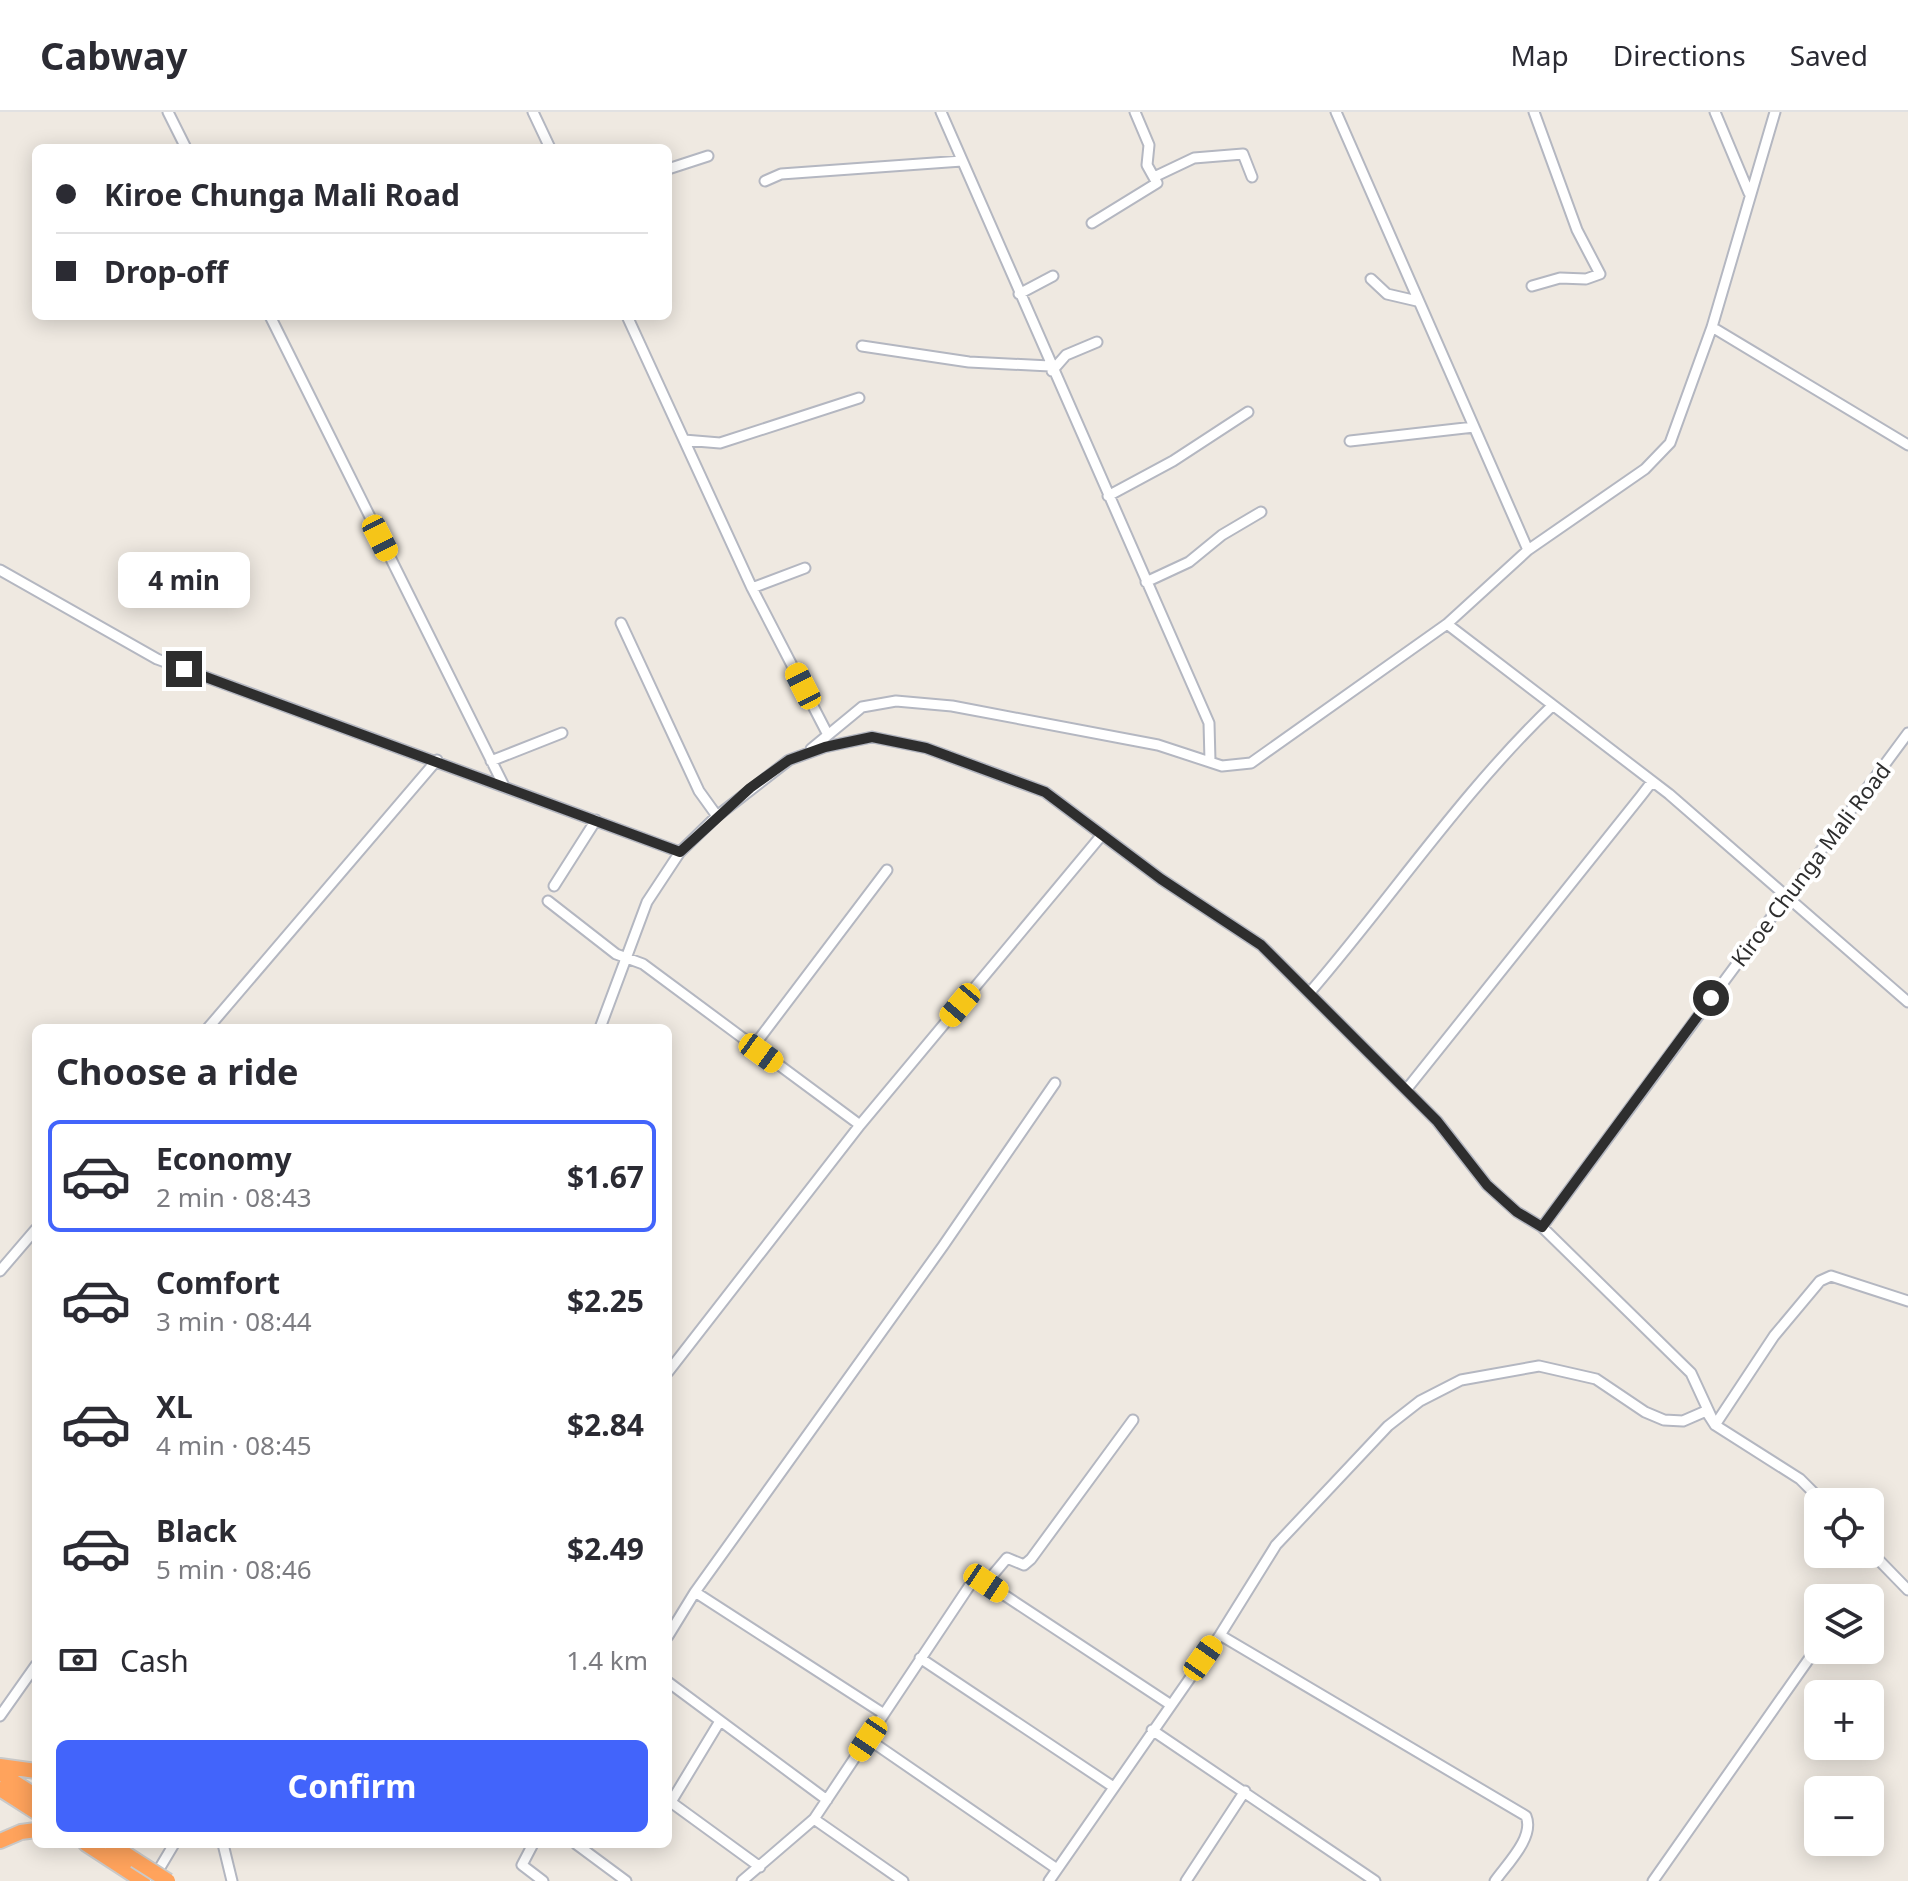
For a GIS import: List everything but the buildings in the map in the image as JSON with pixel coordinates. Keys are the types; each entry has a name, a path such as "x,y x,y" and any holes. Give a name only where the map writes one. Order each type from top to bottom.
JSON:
{"highway":[{"path":"0,1766 32,1770"},
{"path":"0,1773 32,1793"},
{"path":"0,1789 32,1809"},
{"path":"0,1841 32,1831"},
{"path":"105,1848 131,1865 168,1881"},
{"path":"131,1865 143,1881"}],"street":[{"path":"168,112 184,144"},
{"path":"533,112 548,144"},
{"path":"941,112 1209,723 1210,761"},
{"path":"1092,223 1157,183 1147,165 1149,145 1135,112"},
{"path":"1336,112 1528,550"},
{"path":"1532,286 1560,278 1586,279 1600,274 1577,230 1534,112"},
{"path":"1715,112 1749,193"},
{"path":"601,1024 647,902 680,852 769,773 802,756 862,707 896,701 952,706 1158,745 1222,766 1251,763 1447,624 1528,550 1645,469 1670,443 1712,327 1775,112"},
{"path":"1154,177 1194,158 1243,154 1252,177"},
{"path":"672,168 708,156"},
{"path":"765,181 781,174 962,161"},
{"path":"1019,294 1053,276"},
{"path":"1371,279 1387,294 1417,301"},
{"path":"272,320 503,784"},
{"path":"629,320 752,588 828,735"},
{"path":"1712,327 1908,445"},
{"path":"862,346 969,362 1051,368 1066,355 1097,342"},
{"path":"684,440 720,443 859,398"},
{"path":"1108,496 1173,461 1248,412"},
{"path":"1350,441 1474,427"},
{"path":"1146,582 1189,562 1222,535 1261,512"},
{"path":"752,588 805,568"},
{"path":"0,570 157,659 503,784 680,852"},
{"path":"621,623 699,791 717,816"},
{"path":"1447,624 1660,787 1908,1002"},
{"path":"1311,991 1440,830 1523,734 1553,705"},
{"path":"491,761 562,733"},
{"name":"Kiroe Chunga Mali Road","path":"1542,1227 1908,733"},
{"path":"802,756 872,737 926,748 1045,792 1101,836 1261,945 1311,991 1437,1121 1487,1185 1517,1212 1542,1227 1691,1373 1715,1425"},
{"path":"211,1024 437,760"},
{"path":"1406,1090 1651,783 1660,787"},
{"path":"554,886 596,820"},
{"path":"672,1367 860,1125 1101,836"},
{"path":"753,1047 887,870"},
{"path":"548,901 616,954 643,964 860,1125"},
{"path":"672,1626 1055,1083"},
{"path":"0,1271 32,1234"},
{"path":"1715,1425 1774,1336 1820,1281 1831,1276 1908,1301"},
{"path":"1049,1881 1112,1786 1220,1635 1263,1561 1388,1426 1420,1401 1461,1380 1539,1366 1573,1372 1596,1379 1645,1412 1664,1420 1683,1421 1706,1411 1715,1425 1800,1479 1809,1488"},
{"path":"986,1583 1003,1560 1007,1558 1024,1565 1031,1559 1133,1420"},
{"path":"1884,1565 1908,1590"},
{"path":"742,1881 814,1819 972,1582 986,1583 1171,1705"},
{"path":"695,1592 884,1714"},
{"path":"1220,1635 1526,1816 1530,1824 1527,1836 1495,1881"},
{"path":"920,1658 1112,1786"},
{"path":"1653,1881 1805,1664"},
{"path":"0,1716 32,1671"},
{"path":"672,1685 827,1800"},
{"path":"672,1798 720,1721"},
{"path":"1152,1730 1375,1881"},
{"path":"868,1739 1057,1869"},
{"path":"1186,1881 1245,1791"},
{"path":"672,1802 760,1867"},
{"path":"814,1819 897,1880"},
{"path":"152,1881 172,1848"},
{"path":"224,1848 232,1881"},
{"path":"531,1848 522,1865 543,1881"},
{"path":"581,1848 626,1881"}],"route":[{"path":"184,669 289,705 680,852 750,788 789,760 825,747 872,737 895,745 926,748 1045,792 1161,879 1261,945 1319,999 1437,1121 1487,1185 1517,1212 1542,1227 1711,998"}]}
